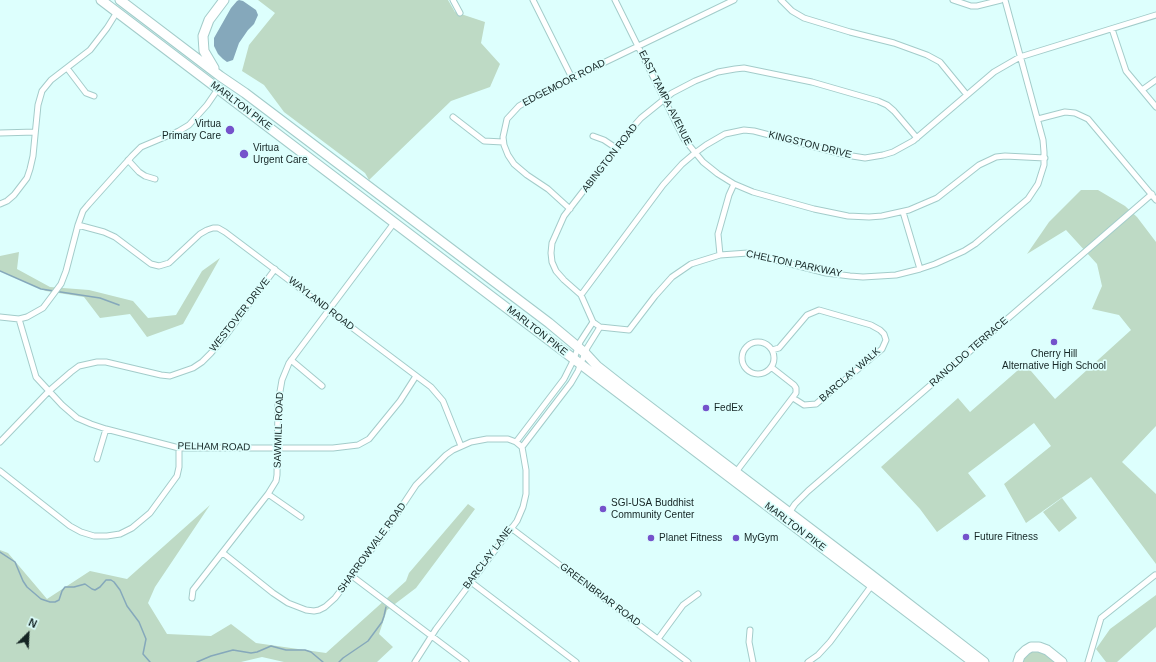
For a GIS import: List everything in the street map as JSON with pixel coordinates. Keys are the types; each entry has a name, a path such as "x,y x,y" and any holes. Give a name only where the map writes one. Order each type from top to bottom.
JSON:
{"highway":[{"name":"MARLTON PIKE","path":"101,0 394,223 579,356 795,527 973,662"},
{"name":"MARLTON PIKE","path":"120,0 544,319 579,356 597,366 630,393 736,472 984,662"},
{"path":"220,76 204,51 203,36 208,20 224,0"},
{"path":"795,527 804,527 849,562 870,574"},
{"path":"1018,662 1020,656 1031,647 1039,647 1047,650 1062,662"}],"street":[{"path":"453,0 460,13"},
{"path":"533,0 572,78"},
{"name":"EAST TAMPA AVENUE","path":"615,0 684,139 695,153 718,174 734,184 763,195 826,212 848,216 882,216 903,212 921,206 942,195 979,165 992,158 1005,156 1045,158"},
{"name":"EDGEMOOR ROAD","path":"503,142 504,127 507,119 516,109 531,99 734,0"},
{"path":"781,0 792,11 804,18 894,43 927,54 940,62 966,95"},
{"path":"953,0 971,6 977,6 1001,0"},
{"name":"CHELTON PARKWAY","path":"596,324 629,330 655,296 672,277 691,264 710,257 731,253 748,253 826,273 850,276 891,275 920,269 935,264 964,251 975,244 1017,210 1028,199 1038,184 1042,174 1045,158 1043,140 1038,119 1004,0"},
{"path":"0,204 7,201 14,195 27,178 33,156 38,105 42,91 51,80 90,50 117,12"},
{"name":"KINGSTON DRIVE","path":"581,294 662,185 695,153 725,134 744,130 754,131 846,155 873,158 893,152 917,138 966,95 1002,67 1020,57 1156,15"},
{"path":"1112,28 1126,71 1156,107"},
{"path":"67,68 86,93 94,96"},
{"name":"ABINGTON ROAD","path":"581,294 564,280 556,271 552,262 552,243 564,216 641,118 672,93 695,81 718,72 744,68 812,82 887,105 917,138"},
{"path":"1142,90 1156,80"},
{"path":"0,317 18,319 27,317 43,308 61,284 83,211 141,147 179,131 189,125 207,105 218,89"},
{"path":"1038,119 1066,112 1075,113 1088,119 1156,200"},
{"path":"453,117 484,141 503,142 508,155 514,164 548,189 570,209"},
{"path":"0,133 35,132"},
{"path":"593,136 604,140 616,148"},
{"path":"128,160 139,172 145,176 155,179"},
{"path":"720,255 718,234 729,195 734,184"},
{"name":"RANOLDO TERRACE","path":"789,513 795,504 808,491 1152,194"},
{"path":"903,212 920,269"},
{"name":"SAWMILL ROAD","path":"192,598 193,590 268,494 276,481 279,390 285,371 291,360 394,223"},
{"name":"WAYLAND ROAD","path":"78,225 104,232 115,237 143,258 154,264 163,266 169,263 200,234 213,228 218,228 225,232 431,388 443,401 461,446"},
{"name":"WESTOVER DRIVE","path":"0,442 49,391 79,366 106,362 170,376 193,368 211,353 227,334 275,269"},
{"path":"519,445 579,356 587,348 596,324 581,294"},
{"name":"BARCLAY WALK","path":"772,350 779,348 807,315 819,310 871,326 880,330 884,334 886,340 882,349 816,404 808,406 802,405 793,398"},
{"name":"PELHAM ROAD","path":"18,319 36,377 62,405 77,418 106,429 179,448 333,448 350,446 369,439 400,400 416,376"},
{"path":"519,445 571,383 579,356 580,342 596,324"},
{"path":"755,342 766,344 772,350 774,359 771,368 763,373 753,373 745,367 742,357 746,347 755,342"},
{"path":"291,360 322,386"},
{"path":"736,472 796,392 794,386 771,368"},
{"path":"97,459 106,429"},
{"name":"SHARROWVALE ROAD","path":"223,553 273,593 288,603 306,610 314,611 325,607 335,598 352,576 384,533 416,485 446,455 471,442 495,438 508,439 519,445"},
{"name":"BARCLAY LANE","path":"416,662 431,637 517,521 523,507 526,494 526,470 519,445"},
{"path":"0,471 70,526 81,532 94,536 107,536 120,534 132,528 150,513 177,476 179,467 179,448"},
{"path":"268,494 301,517"},
{"name":"GREENBRIAR ROAD","path":"512,528 688,662"},
{"path":"1088,662 1102,618 1155,575"},
{"path":"352,576 466,662"},
{"path":"471,582 576,662"},
{"path":"809,662 830,642 872,585"},
{"path":"658,639 683,605 698,594"},
{"path":"750,630 749,642 753,662"}],"green space":[{"path":"258,0 448,0 455,12 485,22 481,43 500,64 490,87 451,101 369,180 365,173 284,112 264,85 242,71 249,45 275,13"},
{"path":"1081,190 1098,190 1125,206 1137,217 1156,242 1156,426 1122,462 1156,494 1156,564 1091,477 1026,523 1004,484 1051,446 1034,423 968,473 986,496 937,532 920,509 881,467 958,398 970,412 1025,364 1055,399 1131,330 1119,315 1092,309 1102,286 1097,264 1066,230 1027,254 1049,222"},
{"path":"19,252 17,269 50,287 89,290 133,301 148,318 176,315 202,271 220,258 183,324 147,337 130,314 100,318 84,297 46,291 0,271 0,256"},
{"path":"1062,498 1077,518 1059,532 1043,512"},
{"path":"468,504 475,509 416,588 387,610 379,634 393,647 377,662 284,662 262,657 241,662 0,662 0,550 8,553 47,599 90,571 127,579 210,505 155,587 148,603 167,634 211,636 231,624 256,643 326,653 406,581 409,573"},
{"path":"1156,595 1156,627 1117,662 1106,662 1096,649 1110,629"},
{"path":"1041,650 1059,662 1021,662 1029,651"}],"water":[{"path":"239,0 256,10 258,15 254,24 239,43 233,60 227,62 218,54 214,46 214,38 231,8"}],"waterway":[{"path":"0,271 41,289 100,298 119,305"},
{"path":"0,552 15,562 27,587 41,599 50,602 59,600 65,587 74,587 85,584 95,590 106,580 111,580 114,582 120,590 127,606 139,622 146,639 143,654 150,662"},
{"path":"339,662 368,641 382,622 386,607"},
{"path":"197,662 211,656 233,650 251,653 271,646 286,650 305,650 311,652 323,662"}],"place":[{"name":"Virtua Primary Care","path":"230,130"},
{"name":"Virtua Urgent Care","path":"244,154"},
{"name":"Cherry Hill Alternative High School","path":"1054,342"},
{"name":"FedEx","path":"706,408"},
{"name":"SGI-USA Buddhist Community Center","path":"603,509"},
{"name":"Future Fitness","path":"966,537"},
{"name":"Planet Fitness","path":"651,538"},
{"name":"MyGym","path":"736,538"}]}
